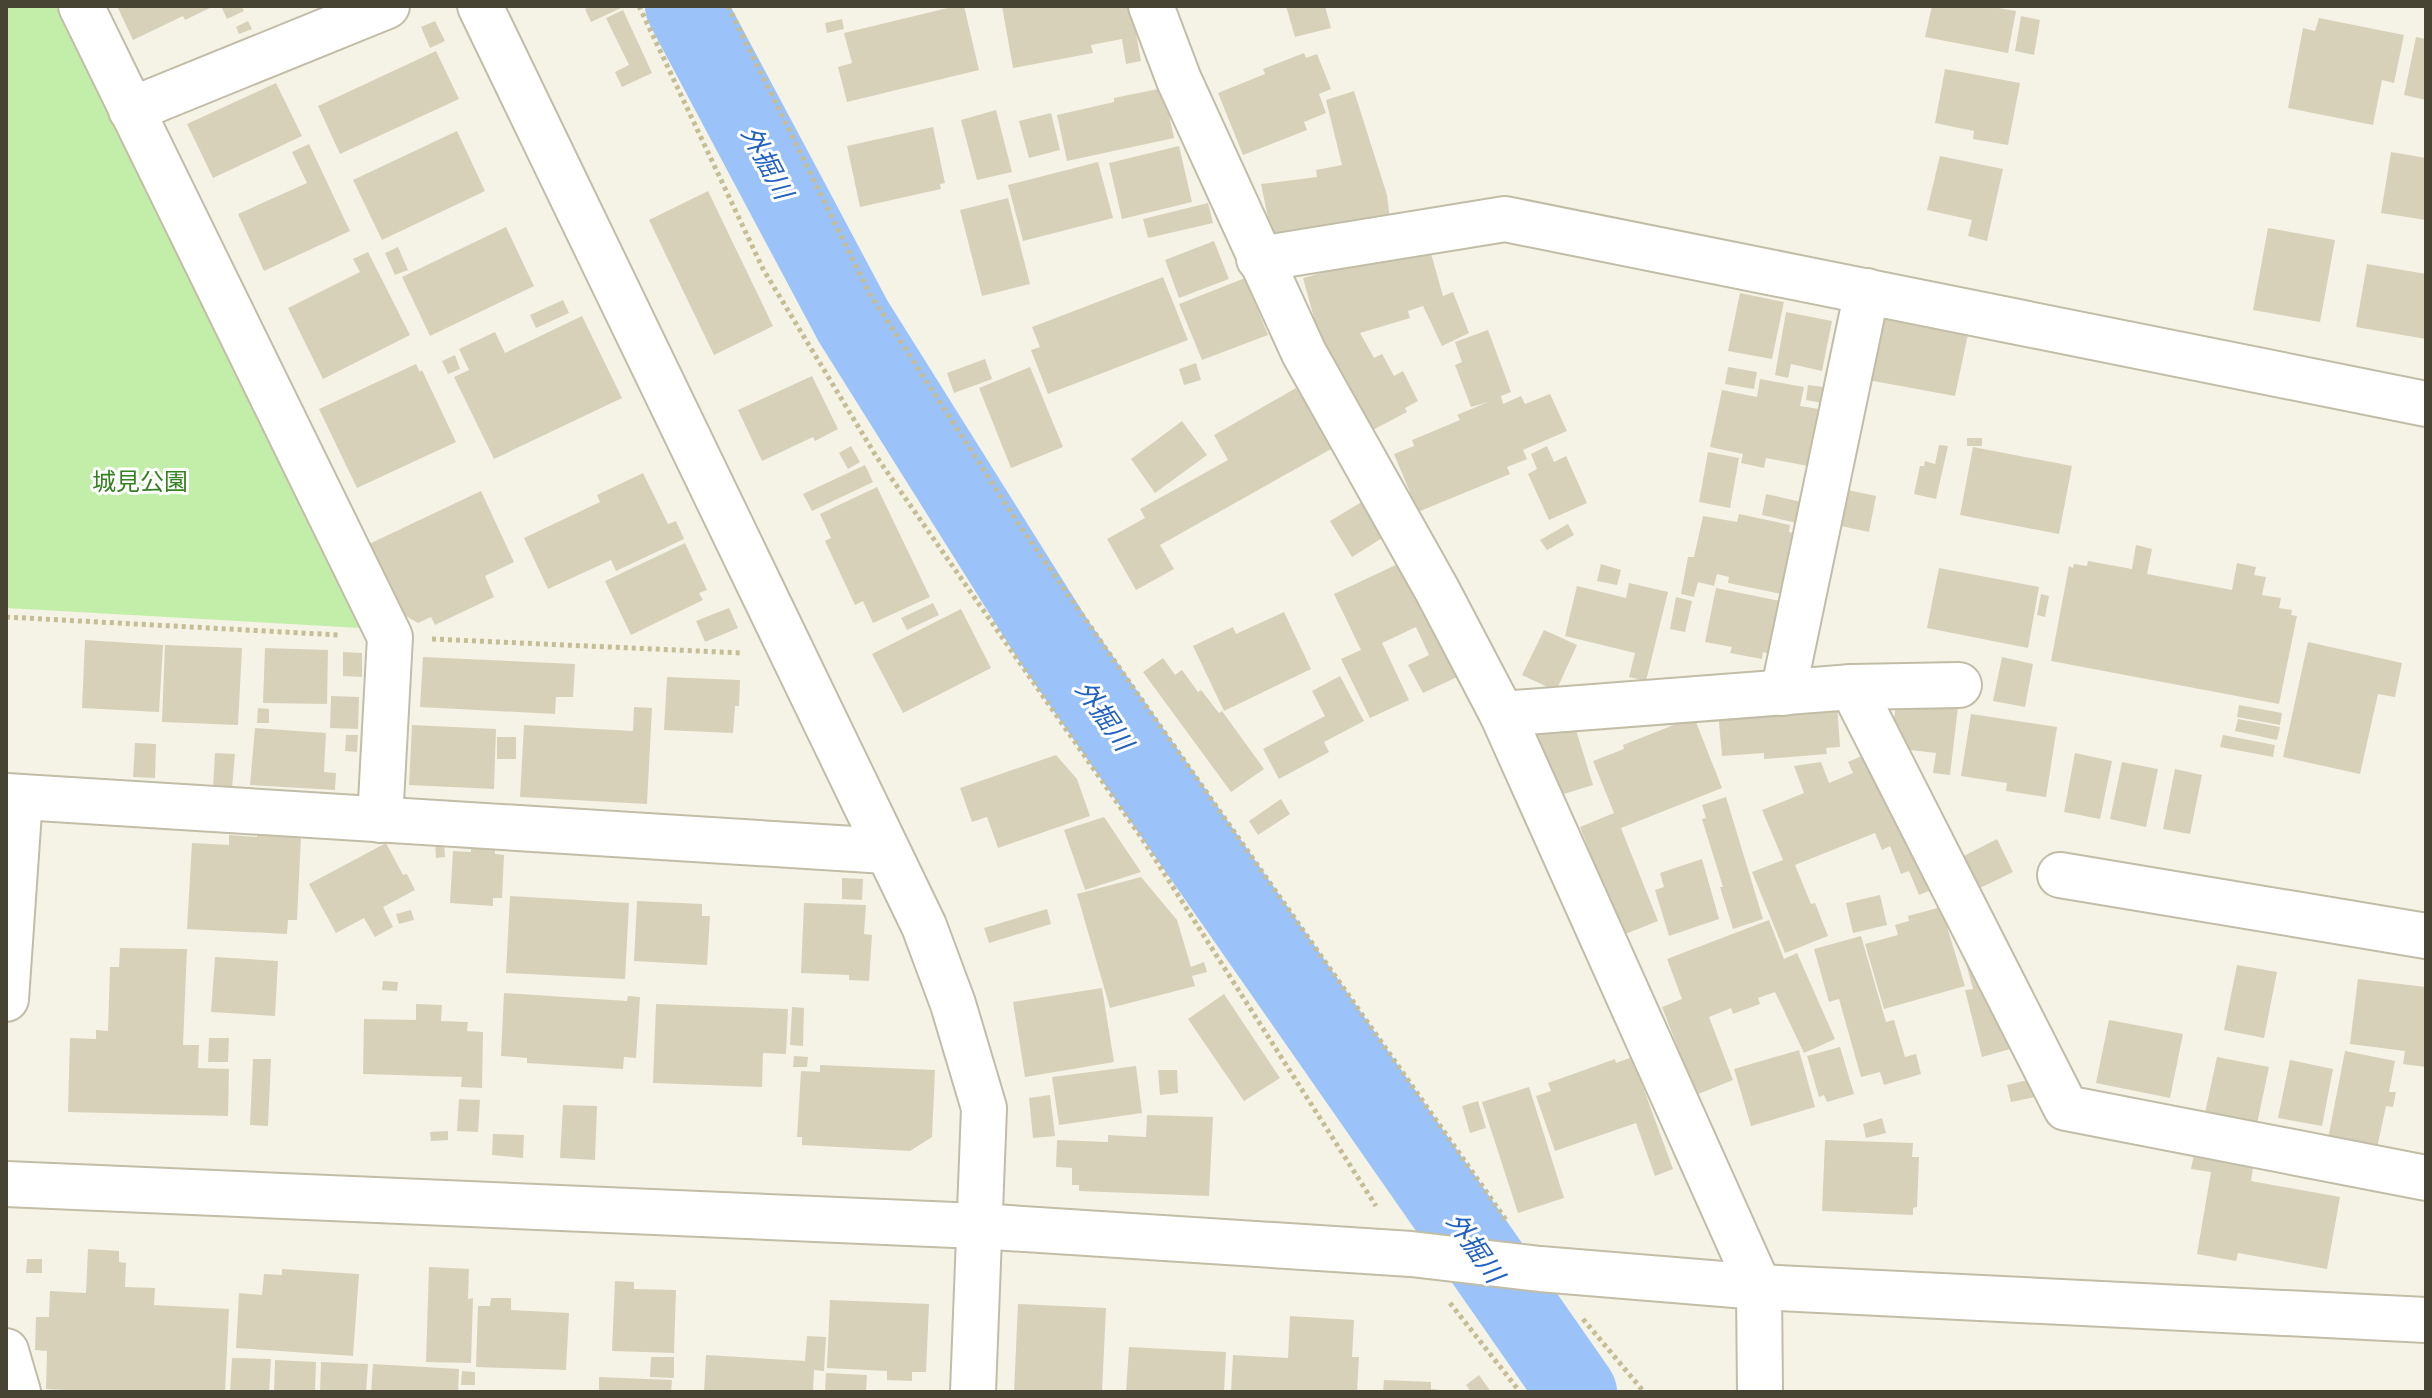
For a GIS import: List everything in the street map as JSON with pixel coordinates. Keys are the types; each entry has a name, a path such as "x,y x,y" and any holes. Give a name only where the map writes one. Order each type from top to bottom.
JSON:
{"street":[{"path":"81,6 390,637 380,820"},
{"path":"131,110 387,6"},
{"path":"480,6 929,939 953,1004 984,1108 973,1392"},
{"path":"1151,6 1179,80 1304,353 1437,590 1502,714 1759,1287 1760,1392"},
{"path":"1259,259 1505,219 2426,404"},
{"path":"1783,693 1867,291"},
{"path":"1502,714 1852,687 1959,685"},
{"path":"1852,687 2066,1108 2426,1178"},
{"path":"6,999 13,796 886,851"},
{"path":"2060,875 2426,936"},
{"path":"6,1184 978,1226 1411,1254 1540,1269 1759,1287 2426,1320"},
{"path":"6,1351 18,1392"}],"path":[{"path":"639,6 763,269 876,456 1141,837 1391,1230 1520,1392"},
{"path":"728,6 870,294 1020,526 1540,1269 1644,1392"}],"green space":[{"name":"城見公園","path":"6,6 56,6 360,628 6,608"}],"building":[{"path":"117,6 214,6 185,20 183,16 133,40"},
{"path":"221,6 241,6 244,11 227,19"},
{"path":"592,6 621,8 591,22 585,9"},
{"path":"964,6 979,70 847,102 838,67 852,63 844,33"},
{"path":"1002,6 1131,6 1141,61 1126,64 1122,39 1091,45 1093,53 1013,68"},
{"path":"1286,6 1325,6 1331,28 1295,37"},
{"path":"1932,6 1987,6 2016,11 2008,53 1925,37"},
{"path":"623,10 652,73 622,87 615,72 629,65 606,18"},
{"path":"2021,16 2040,20 2034,55 2015,51"},
{"path":"2319,18 2404,35 2394,83 2382,80 2373,125 2288,108 2303,28 2315,31"},
{"path":"842,19 844,29 827,33 825,23"},
{"path":"248,21 252,29 239,34 236,27"},
{"path":"435,21 445,41 430,48 421,27"},
{"path":"2416,37 2426,39 2426,100 2404,95"},
{"path":"436,51 459,99 340,154 318,106"},
{"path":"1304,53 1306,58 1317,54 1331,89 1319,94 1326,113 1304,122 1307,130 1243,155 1218,93 1265,74 1263,69"},
{"path":"1945,69 2020,83 2008,145 1973,139 1974,131 1935,123"},
{"path":"276,83 302,136 213,178 187,124"},
{"path":"1163,88 1174,138 1067,161 1057,115 1114,102 1114,98"},
{"path":"1354,91 1387,195 1390,219 1272,237 1261,184 1317,177 1316,170 1342,165 1326,100"},
{"path":"996,110 1012,172 977,180 961,120"},
{"path":"1051,113 1060,150 1029,158 1019,121"},
{"path":"933,127 945,183 940,184 941,189 860,207 847,146"},
{"path":"457,131 485,191 382,240 353,180"},
{"path":"309,144 350,231 264,271 238,214 307,183 292,152"},
{"path":"1179,146 1192,202 1122,219 1109,163"},
{"path":"2391,152 2426,158 2426,220 2381,213"},
{"path":"1940,156 2003,169 1987,241 1968,236 1972,220 1927,210"},
{"path":"1098,162 1113,218 1023,241 1008,185"},
{"path":"708,191 773,326 714,355 649,220"},
{"path":"1008,198 1030,284 982,296 960,210"},
{"path":"1208,203 1213,223 1148,238 1143,219"},
{"path":"506,227 534,286 430,336 402,277"},
{"path":"2268,228 2335,240 2320,322 2253,310"},
{"path":"1214,241 1229,279 1179,298 1165,260"},
{"path":"398,247 408,270 395,275 385,253"},
{"path":"1412,248 1430,250 1443,296 1453,292 1469,333 1442,346 1423,306 1408,311 1410,318 1360,333 1374,358 1382,354 1394,376 1403,371 1418,401 1405,408 1407,412 1367,433 1319,336 1303,278"},
{"path":"368,252 410,335 323,379 288,308 360,272 353,259"},
{"path":"2367,264 2426,274 2426,339 2356,327"},
{"path":"1163,277 1188,340 1048,394 1031,350 1040,347 1032,327"},
{"path":"1245,278 1268,335 1202,360 1179,304"},
{"path":"1740,293 1784,302 1772,359 1728,351"},
{"path":"563,300 569,313 536,328 530,315"},
{"path":"1786,312 1832,321 1822,371 1791,364 1788,378 1775,375"},
{"path":"582,316 622,398 494,459 454,377 469,370 459,349 495,332 505,353"},
{"path":"1880,317 1968,334 1955,396 1868,380"},
{"path":"1488,330 1511,392 1501,396 1503,404 1521,396 1525,404 1550,394 1567,431 1523,450 1527,459 1507,467 1510,474 1418,512 1394,454 1414,446 1412,440 1460,420 1457,415 1488,402 1471,407 1455,365 1462,362 1455,342"},
{"path":"455,355 460,369 448,374 442,361"},
{"path":"985,359 992,379 954,393 947,373"},
{"path":"1196,363 1201,380 1184,385 1179,369"},
{"path":"416,364 420,372 422,370 456,442 357,488 319,409"},
{"path":"1030,367 1063,447 1011,468 979,388"},
{"path":"1728,367 1757,372 1754,389 1725,384"},
{"path":"812,376 838,429 762,461 738,410"},
{"path":"1760,379 1804,387 1800,406 1819,409 1808,466 1766,458 1764,468 1741,463 1743,454 1710,447 1722,390 1757,397"},
{"path":"1808,385 1824,387 1822,403 1806,400"},
{"path":"1296,388 1333,448 1160,545 1174,569 1136,590 1107,539 1145,518 1140,509 1228,460 1214,435"},
{"path":"1182,421 1207,455 1155,493 1131,459"},
{"path":"1967,438 1982,438 1982,446 1967,446"},
{"path":"1939,445 1948,446 1936,499 1914,494 1920,466 1924,466 1925,461 1935,464"},
{"path":"851,446 860,462 848,469 839,453"},
{"path":"1547,446 1554,462 1566,456 1587,503 1549,520 1528,474 1537,469 1531,454"},
{"path":"1973,447 2072,466 2059,534 1960,515"},
{"path":"1708,452 1739,458 1730,508 1699,502"},
{"path":"865,465 873,482 812,511 803,494"},
{"path":"643,473 668,524 676,521 684,539 616,571 611,560 548,589 524,538 600,502 597,495"},
{"path":"877,487 930,597 873,623 863,601 855,605 825,541 831,538 820,514"},
{"path":"1843,489 1876,496 1869,532 1836,525"},
{"path":"481,491 514,562 485,576 494,597 435,625 431,617 418,623 401,613 369,544"},
{"path":"1766,494 1802,502 1797,523 1762,515"},
{"path":"1365,500 1387,535 1352,557 1330,521"},
{"path":"1739,514 1790,525 1789,532 1794,533 1781,594 1728,583 1729,577 1717,574 1714,586 1698,582 1694,597 1681,594 1688,557 1694,557 1703,516 1737,522"},
{"path":"1568,524 1574,535 1547,550 1540,540"},
{"path":"685,543 707,590 699,593 703,600 631,635 605,581"},
{"path":"2136,545 2152,549 2147,574 2232,590 2237,563 2256,567 2254,575 2266,577 2262,595 2281,598 2279,608 2292,610 2291,615 2297,616 2279,704 2051,661 2069,566 2087,566 2088,561 2132,569"},
{"path":"1402,562 1457,677 1423,693 1408,665 1429,655 1416,627 1382,643 1409,700 1370,718 1341,659 1361,650 1334,594"},
{"path":"1601,564 1621,570 1617,585 1597,581"},
{"path":"1939,568 2039,587 2028,648 1927,628"},
{"path":"1629,583 1668,592 1646,681 1629,677 1635,653 1565,636 1577,586 1626,598"},
{"path":"1716,588 1780,601 1770,654 1763,652 1762,659 1730,653 1732,647 1705,642"},
{"path":"2041,594 2049,596 2045,617 2037,615"},
{"path":"1676,597 1692,601 1685,632 1670,629"},
{"path":"933,603 939,615 907,630 901,618"},
{"path":"729,608 738,628 705,642 696,621"},
{"path":"961,609 991,668 903,713 872,654"},
{"path":"1284,612 1311,669 1224,711 1193,646 1233,627 1236,634"},
{"path":"1544,630 1577,645 1556,691 1522,675"},
{"path":"85,640 163,645 159,712 82,708"},
{"path":"2308,642 2402,663 2395,697 2378,694 2360,774 2283,757"},
{"path":"165,645 242,648 238,725 162,722"},
{"path":"265,648 328,650 327,704 263,703"},
{"path":"343,652 362,653 362,677 343,676"},
{"path":"423,657 575,664 573,697 556,697 555,714 420,707"},
{"path":"2002,657 2033,664 2025,707 1993,701"},
{"path":"1163,658 1175,675 1182,670 1198,692 1201,690 1219,713 1222,711 1264,769 1231,792 1143,672"},
{"path":"1340,676 1364,721 1324,742 1329,752 1279,779 1263,749 1325,716 1312,691"},
{"path":"667,677 740,680 739,706 735,706 733,733 664,730"},
{"path":"1897,693 1958,707 1950,775 1933,773 1936,753 1902,749 1892,739"},
{"path":"331,696 359,697 358,729 330,728"},
{"path":"1837,703 1840,747 1826,748 1827,754 1764,759 1764,753 1722,756 1718,711"},
{"path":"2239,705 2282,713 2280,725 2237,717"},
{"path":"634,707 652,708 647,804 520,797 524,725 633,731"},
{"path":"258,708 269,709 269,723 257,723"},
{"path":"1971,714 2057,727 2046,797 2006,791 2007,783 1961,776"},
{"path":"1694,717 1722,788 1621,828 1658,921 1623,935 1580,827 1614,813 1593,761 1624,749 1623,745"},
{"path":"2238,719 2280,727 2277,740 2235,731"},
{"path":"412,725 496,729 494,789 409,785"},
{"path":"1575,727 1593,785 1557,796 1537,732"},
{"path":"255,728 326,733 324,772 336,773 335,790 250,785"},
{"path":"346,735 358,735 357,752 345,751"},
{"path":"2223,735 2275,745 2273,757 2220,747"},
{"path":"497,737 516,737 516,759 497,759"},
{"path":"135,743 156,744 155,778 133,777"},
{"path":"1871,752 1941,886 1919,895 1909,871 1901,874 1890,846 1882,850 1875,833 1795,865 1828,936 1785,953 1752,872 1783,860 1762,810 1804,793 1794,766 1821,762 1829,783 1853,773 1848,762"},
{"path":"215,753 235,754 232,789 213,788"},
{"path":"2075,753 2112,761 2100,819 2064,812"},
{"path":"1056,755 1077,779 1090,816 998,848 987,817 972,822 960,788"},
{"path":"2122,762 2158,769 2146,827 2110,819"},
{"path":"2175,769 2202,775 2190,834 2163,829"},
{"path":"1726,797 1763,919 1733,929 1702,819 1706,818 1702,805"},
{"path":"1281,799 1290,814 1258,835 1249,821"},
{"path":"1104,817 1141,872 1085,890 1064,830"},
{"path":"257,834 301,836 297,920 288,920 287,934 187,929 192,843 229,845 229,835 257,837"},
{"path":"1997,839 2013,872 1980,888 1964,856"},
{"path":"386,843 415,890 383,907 393,927 375,937 364,918 336,933 309,884"},
{"path":"435,843 444,843 445,857 436,858"},
{"path":"471,844 488,846 488,850 495,850 495,854 504,855 502,898 493,898 493,906 450,903 453,851 471,852"},
{"path":"1702,859 1719,919 1669,936 1655,890 1664,887 1660,873"},
{"path":"1141,877 1177,920 1191,967 1204,962 1207,972 1192,976 1195,986 1110,1008 1077,894"},
{"path":"842,878 863,879 862,900 842,899"},
{"path":"1880,895 1887,925 1853,933 1846,903"},
{"path":"510,896 629,903 625,979 506,973"},
{"path":"637,901 702,904 702,916 710,916 707,965 634,961"},
{"path":"804,903 866,905 864,934 872,935 869,981 849,980 849,975 801,973"},
{"path":"1941,907 1965,986 1884,1009 1865,944 1898,935 1895,925 1909,921 1908,916"},
{"path":"1047,909 1051,924 989,943 984,928"},
{"path":"411,910 414,920 399,924 396,914"},
{"path":"1769,920 1784,959 1797,953 1835,1039 1804,1053 1775,992 1758,998 1760,1004 1733,1014 1731,1008 1709,1017 1733,1080 1696,1095 1662,1007 1682,999 1667,959"},
{"path":"1861,936 1886,1022 1894,1020 1905,1057 1916,1054 1921,1074 1884,1085 1880,1072 1861,1077 1839,999 1829,1002 1814,949"},
{"path":"120,948 187,949 183,1045 199,1045 198,1068 229,1069 228,1116 68,1112 70,1038 96,1039 96,1030 108,1031 110,967 119,967"},
{"path":"215,957 278,961 275,1016 211,1012"},
{"path":"1987,957 2024,1045 1982,1057 1965,990 1973,989 1966,963"},
{"path":"2237,965 2277,972 2264,1038 2224,1030"},
{"path":"2358,979 2426,987 2426,1067 2403,1064 2405,1051 2350,1044"},
{"path":"383,981 398,982 397,991 382,990"},
{"path":"1102,988 1114,1062 1025,1077 1013,1002"},
{"path":"504,993 627,1001 628,996 640,997 636,1058 624,1057 623,1069 527,1063 527,1058 501,1056"},
{"path":"1224,994 1280,1078 1244,1101 1188,1019"},
{"path":"416,1004 442,1005 441,1021 468,1022 467,1031 483,1032 482,1088 461,1087 462,1077 363,1074 364,1019 416,1020"},
{"path":"656,1004 788,1009 786,1054 763,1053 762,1087 653,1083"},
{"path":"792,1007 804,1008 803,1046 790,1045"},
{"path":"2109,1020 2183,1034 2170,1098 2096,1083"},
{"path":"209,1038 229,1038 228,1062 208,1062"},
{"path":"1840,1047 1854,1094 1827,1102 1824,1095 1819,1097 1807,1056"},
{"path":"1799,1050 1815,1107 1751,1126 1734,1069"},
{"path":"2345,1051 2395,1061 2389,1092 2396,1092 2393,1107 2386,1106 2377,1148 2328,1139"},
{"path":"794,1056 808,1057 807,1067 793,1067"},
{"path":"1632,1057 1673,1169 1655,1176 1636,1123 1555,1151 1536,1096 1551,1091 1548,1083 1615,1059 1616,1063"},
{"path":"2217,1057 2269,1067 2257,1124 2205,1113"},
{"path":"253,1059 271,1059 268,1126 250,1125"},
{"path":"2290,1060 2333,1069 2322,1126 2278,1118"},
{"path":"820,1065 935,1070 932,1137 910,1151 802,1145 802,1137 797,1137 801,1071 820,1072"},
{"path":"1136,1066 1142,1113 1059,1125 1052,1077"},
{"path":"1158,1070 1177,1070 1178,1093 1160,1095"},
{"path":"2040,1077 2045,1095 2011,1102 2007,1085"},
{"path":"1529,1087 1564,1198 1518,1213 1482,1102"},
{"path":"1050,1095 1055,1136 1033,1138 1029,1098"},
{"path":"459,1099 480,1100 478,1132 457,1131"},
{"path":"1478,1101 1486,1128 1470,1133 1462,1106"},
{"path":"563,1105 597,1106 595,1160 560,1158"},
{"path":"1147,1115 1213,1117 1209,1196 1079,1191 1079,1185 1072,1185 1072,1168 1056,1167 1057,1140 1108,1142 1108,1135 1146,1137"},
{"path":"1882,1118 1886,1133 1866,1138 1863,1124"},
{"path":"448,1131 448,1140 431,1141 430,1132"},
{"path":"493,1134 524,1135 523,1158 492,1155"},
{"path":"1825,1140 1913,1143 1912,1157 1919,1157 1917,1207 1913,1208 1913,1215 1822,1211"},
{"path":"2195,1149 2227,1155 2226,1163 2253,1168 2251,1181 2340,1197 2327,1269 2238,1253 2236,1261 2197,1254 2211,1172 2191,1169"},
{"path":"88,1249 119,1251 119,1262 126,1263 125,1287 155,1288 154,1305 229,1309 225,1392 46,1389 47,1351 35,1350 36,1317 49,1317 50,1291 86,1293"},
{"path":"27,1259 42,1259 42,1273 26,1273"},
{"path":"429,1267 469,1269 468,1299 473,1298 471,1363 426,1362"},
{"path":"282,1269 359,1274 353,1356 236,1348 239,1293 262,1295 264,1274 282,1275"},
{"path":"615,1281 634,1282 634,1289 676,1290 674,1353 612,1351"},
{"path":"491,1298 511,1298 511,1310 569,1313 566,1370 476,1367 478,1306 490,1306"},
{"path":"830,1300 929,1304 926,1372 912,1372 912,1381 887,1380 887,1371 827,1368"},
{"path":"1018,1304 1106,1308 1102,1392 1014,1392"},
{"path":"1290,1316 1354,1320 1352,1357 1359,1357 1357,1392 1231,1392 1233,1355 1288,1358"},
{"path":"807,1336 826,1337 824,1371 814,1370 813,1392 704,1392 706,1355 805,1361"},
{"path":"1129,1347 1226,1352 1224,1392 1126,1392"},
{"path":"651,1357 674,1357 674,1378 650,1377"},
{"path":"232,1358 271,1359 269,1392 230,1392"},
{"path":"275,1360 316,1362 315,1392 274,1392"},
{"path":"321,1362 368,1364 366,1392 320,1392"},
{"path":"373,1364 459,1369 458,1392 371,1392"},
{"path":"462,1371 475,1372 475,1385 461,1385"},
{"path":"826,1373 867,1375 866,1392 825,1392"},
{"path":"1479,1375 1491,1392 1471,1392 1466,1385"},
{"path":"599,1377 672,1380 671,1392 599,1392"},
{"path":"1384,1380 1431,1382 1431,1389 1441,1392 1383,1392"}],"waterway":[{"name":"外掘川","path":"685,6 853,321 1055,643 1577,1392"}]}
